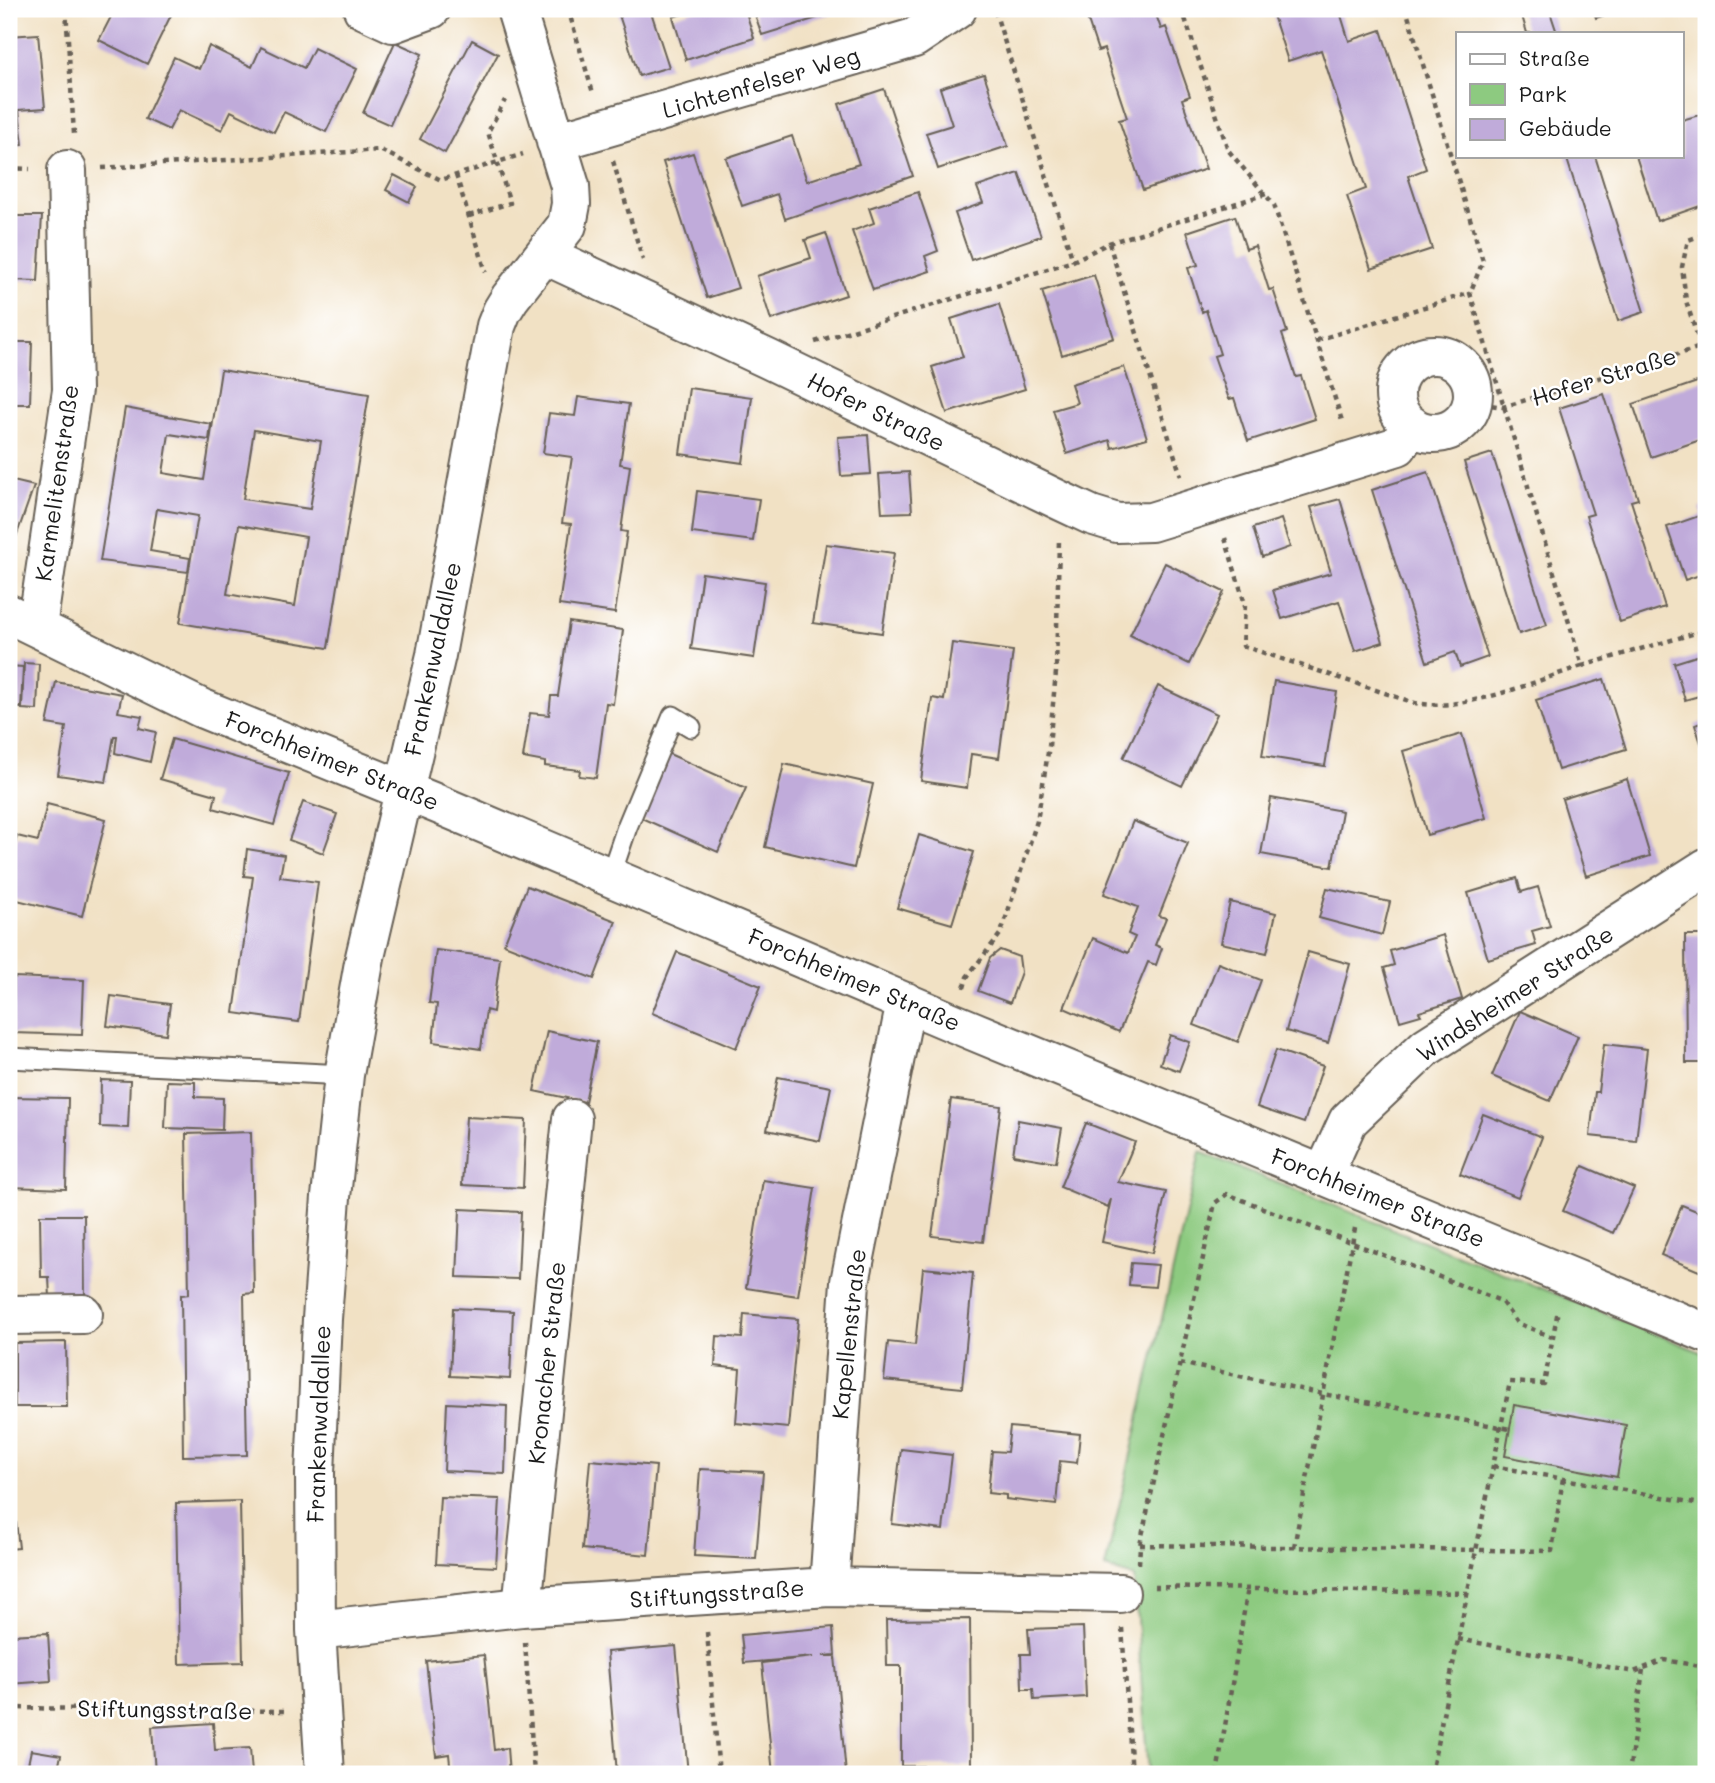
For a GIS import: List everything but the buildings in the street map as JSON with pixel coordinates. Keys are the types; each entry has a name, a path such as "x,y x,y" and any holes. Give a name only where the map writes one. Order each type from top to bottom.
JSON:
{"street":[{"path":"362,9 393,23 431,9"},
{"name":"Frankenwaldallee","path":"326,1774 316,1630 315,1473 331,1197 344,1075 365,957 436,655 496,326 510,298 567,225 571,204 570,186 516,9"},
{"name":"Lichtenfelser Weg","path":"556,142 914,38 957,9"},
{"name":"Karmelitenstraße","path":"19,621 72,390 72,170"},
{"name":"Hofer Straße","path":"545,255 1091,515 1117,523 1151,522 1398,446 1411,425"},
{"path":"1444,356 1465,370 1488,405 1468,414 1450,430 1428,432 1411,425 1402,415 1397,403 1399,377 1407,366 1418,359 1444,356"},
{"name":"Forchheimer Straße","path":"19,621 201,708 954,1023 1706,1333"},
{"name":"Windsheimer Straße","path":"1323,1176 1348,1121 1426,1047 1706,868"},
{"name":"Kapellenstraße","path":"829,1587 849,1282 906,1002"},
{"name":"Kronacher Straße","path":"522,1607 572,1119"},
{"path":"9,1315 83,1314"},
{"name":"Stiftungsstraße","path":"316,1630 522,1607 829,1587 1136,1585"}],"lane":[{"path":"610,877 627,827 673,716 691,727"},
{"path":"9,1058 344,1075"}],"path":[{"path":"66,9 72,170 380,150 441,180 556,142"},
{"path":"994,9 1073,261"},
{"path":"1182,9 1228,150 1274,205 1354,460"},
{"path":"1406,9 1483,261 1470,293 1488,405"},
{"path":"469,216 509,203 488,132 514,82 536,76"},
{"path":"456,176 487,274"},
{"path":"785,368 818,340 1073,261 1109,243 1266,194"},
{"name":"Hofer Straße","path":"1582,666 1488,405 1701,347 1686,301 1682,267 1688,240 1706,234"},
{"path":"1109,243 1173,452 1204,507 1245,604 1243,646 1415,703 1432,706 1468,703 1706,629"},
{"path":"1316,340 1470,293"},
{"path":"954,1023 967,977 1001,933 1037,821 1049,746 1056,672 1059,500"},
{"path":"1132,1774 1136,1585 1140,1545 1215,1203 1227,1194 1502,1301 1517,1323 1552,1337"},
{"path":"1294,1547 1358,1215"},
{"path":"1431,1774 1510,1382 1544,1384 1564,1275"},
{"path":"1180,1363 1323,1394 1510,1429"},
{"path":"1493,1466 1706,1505"},
{"path":"1140,1545 1552,1551 1563,1478"},
{"path":"1136,1585 1468,1592"},
{"path":"1217,1774 1248,1588"},
{"path":"704,1595 719,1774"},
{"path":"522,1607 534,1774"},
{"path":"1458,1639 1634,1672 1664,1660 1706,1667"},
{"path":"1629,1774 1643,1668"},
{"name":"Stiftungsstraße","path":"9,1708 321,1712"}],"green space":[{"path":"1200,1152 1706,1354 1706,1774 1148,1774 1134,1577 1105,1568"}]}
